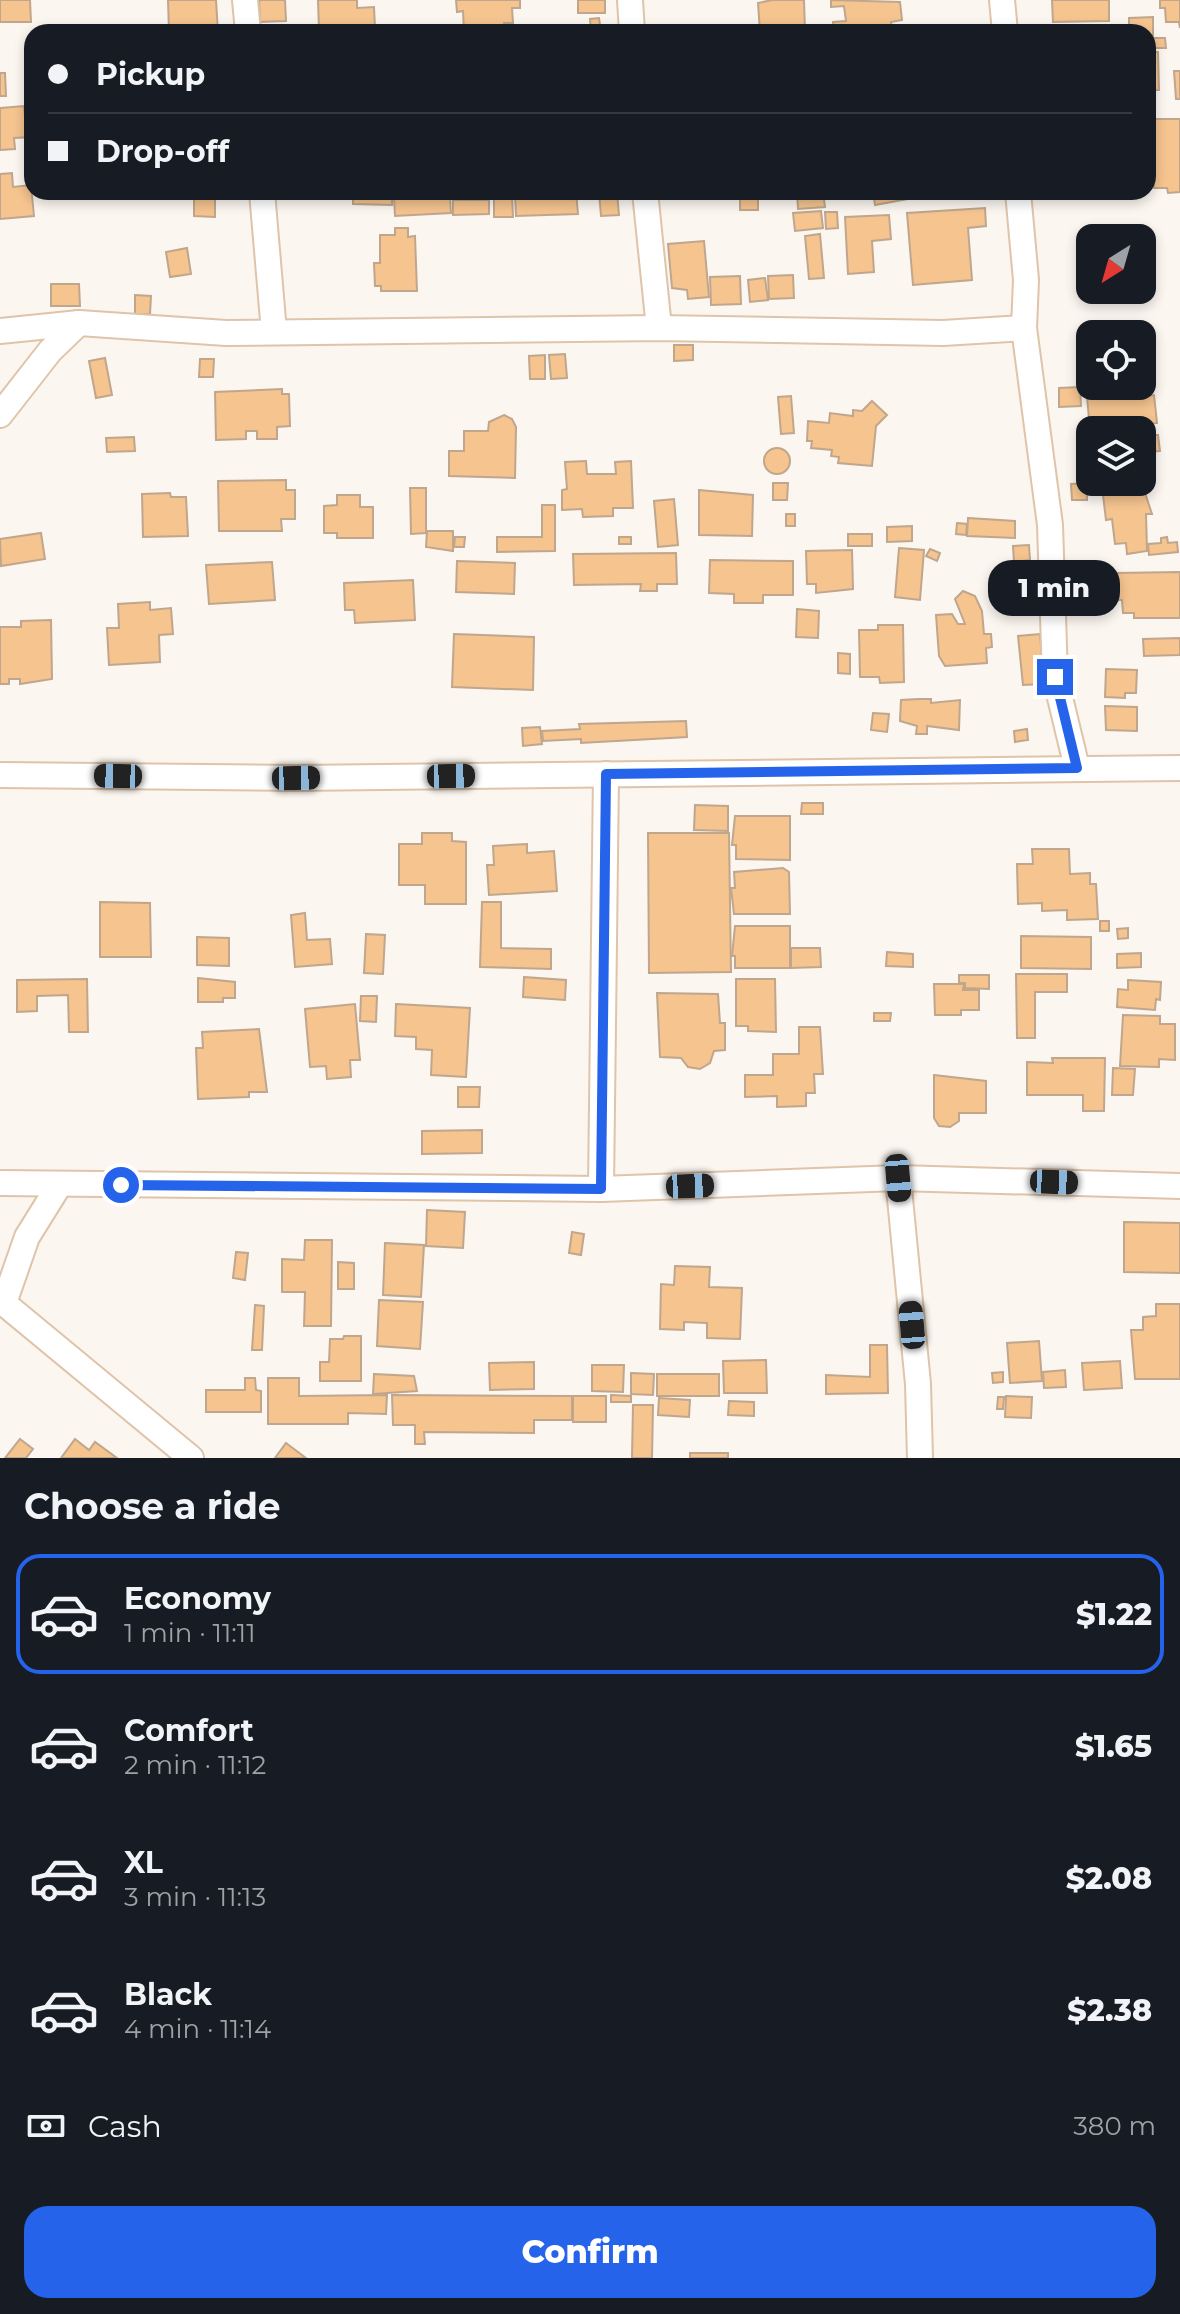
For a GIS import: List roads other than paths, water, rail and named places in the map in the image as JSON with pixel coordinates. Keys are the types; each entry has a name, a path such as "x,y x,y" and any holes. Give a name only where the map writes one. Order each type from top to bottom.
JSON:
{"street":[{"path":"245,0 247,24"},
{"path":"630,0 632,24"},
{"path":"1002,0 1004,24"},
{"path":"263,200 274,332"},
{"path":"646,200 659,328"},
{"path":"1019,200 1026,280 1024,328 1050,525 1055,677 1077,768"},
{"path":"0,415 50,351 79,323"},
{"path":"0,331 79,323 226,333 659,328 943,333 1024,328"},
{"path":"0,775 296,778 1180,768"},
{"path":"601,1189 606,774"},
{"path":"898,1178 918,1384 920,1458"},
{"path":"0,1183 601,1189 898,1178 1180,1186"},
{"path":"60,1184 27,1237 2,1302 191,1458"}]}
